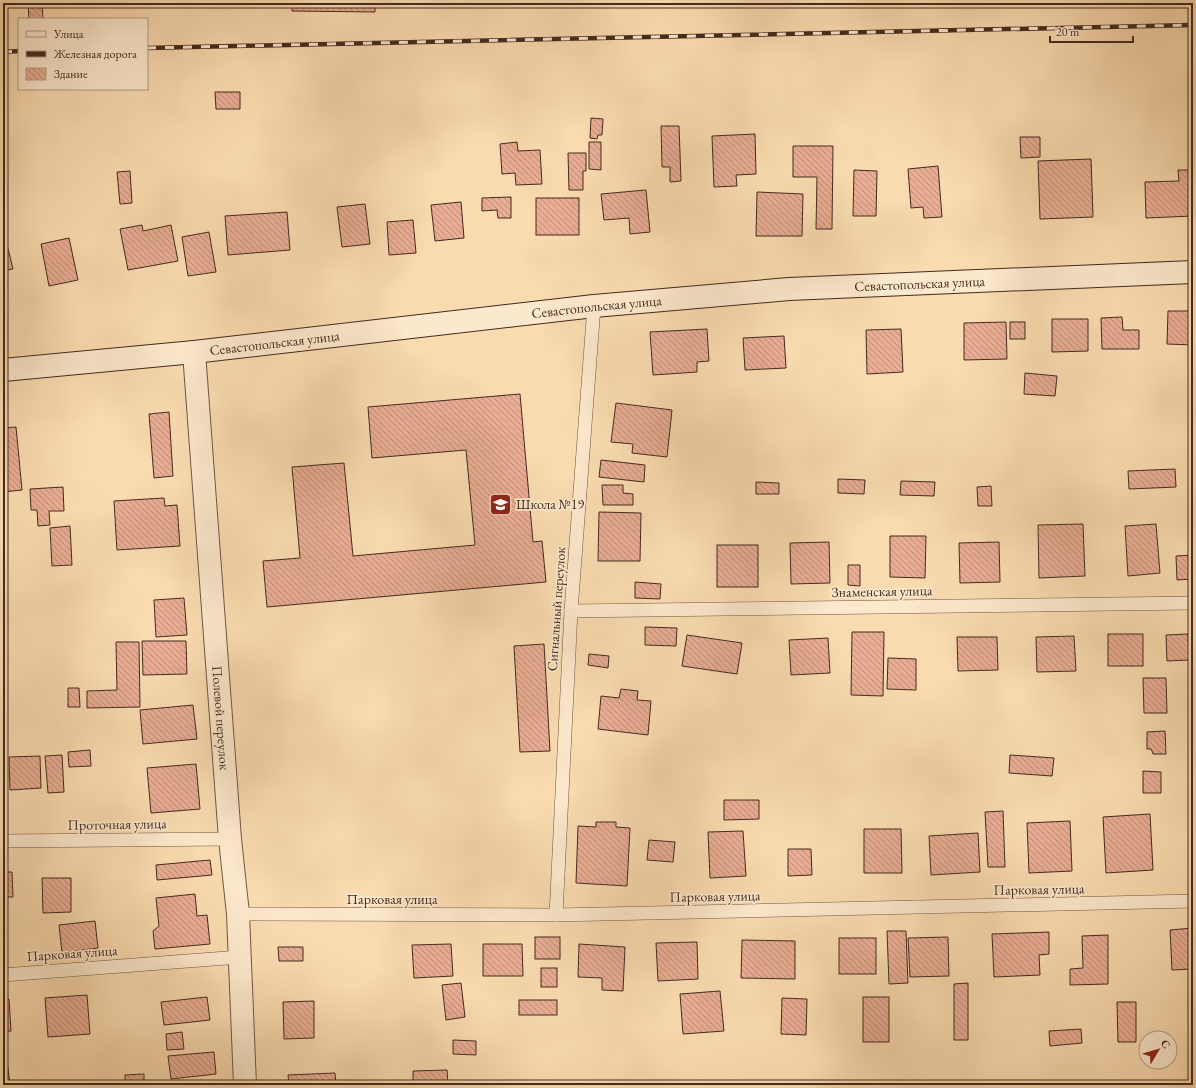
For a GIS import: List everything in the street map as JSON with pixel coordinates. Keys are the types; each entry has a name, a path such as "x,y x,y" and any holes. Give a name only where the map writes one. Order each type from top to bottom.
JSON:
{"street":[{"name":"Севастопольская улица","path":"3,370 194,352 594,306 789,289 1193,272"},
{"name":"Полевой переулок","path":"194,352 230,839 238,914 245,1085"}],"lane":[{"name":"Сигнальный переулок","path":"556,915 571,611 594,306"},
{"name":"Знаменская улица","path":"571,611 1193,603"},
{"name":"Проточная улица","path":"3,841 230,839"},
{"name":"Парковая улица","path":"238,914 556,915 1193,902"},
{"name":"Парковая улица","path":"3,974 240,957"}],"building":[{"path":"28,3 42,3 43,18 29,18"},
{"path":"292,3 375,3 375,12 292,11"},
{"path":"215,92 240,92 240,109 216,109"},
{"path":"591,118 603,119 602,135 598,135 597,139 590,138"},
{"path":"661,126 679,126 681,181 670,182 670,167 662,167"},
{"path":"755,134 756,174 736,175 737,186 714,187 712,136"},
{"path":"1020,137 1040,137 1040,157 1021,158"},
{"path":"517,142 518,151 540,150 542,184 516,185 515,173 502,174 500,144"},
{"path":"589,142 601,142 601,170 589,169"},
{"path":"793,146 833,146 832,229 816,229 817,177 793,177"},
{"path":"568,153 586,153 586,171 583,171 583,190 569,190"},
{"path":"1091,159 1093,217 1040,219 1038,161"},
{"path":"938,166 942,217 924,218 923,207 911,208 908,169"},
{"path":"854,170 877,171 876,216 853,216"},
{"path":"1178,170 1193,170 1193,216 1146,218 1145,182 1179,181"},
{"path":"130,171 132,203 120,204 117,172"},
{"path":"646,190 650,232 630,234 629,218 604,220 601,194"},
{"path":"757,192 803,194 802,236 756,236"},
{"path":"511,197 511,218 498,218 497,210 482,211 482,198"},
{"path":"536,198 579,198 579,235 536,235"},
{"path":"461,202 464,238 435,241 431,205"},
{"path":"365,204 370,244 342,247 337,207"},
{"path":"287,212 290,250 228,255 225,216"},
{"path":"413,220 416,253 389,255 387,222"},
{"path":"142,225 143,231 171,225 178,261 128,270 120,229"},
{"path":"3,228 13,269 3,271"},
{"path":"209,232 216,272 188,276 182,237"},
{"path":"69,238 78,280 49,286 41,244"},
{"path":"1168,311 1193,311 1193,345 1167,344"},
{"path":"1122,317 1123,330 1139,330 1139,349 1102,349 1101,318"},
{"path":"1052,319 1088,319 1088,351 1052,352"},
{"path":"1006,322 1007,359 964,360 964,323"},
{"path":"1010,322 1025,322 1025,339 1010,339"},
{"path":"707,329 709,361 697,362 697,372 653,375 650,332"},
{"path":"901,329 903,372 867,374 866,330"},
{"path":"784,336 786,368 745,370 743,338"},
{"path":"1025,373 1057,376 1055,396 1024,394"},
{"name":"Школа №19","path":"520,394 533,542 542,541 546,582 267,607 263,561 300,558 292,467 344,463 353,556 475,545 466,450 372,458 368,407"},
{"path":"616,403 672,410 667,457 632,453 633,444 611,442"},
{"path":"169,412 173,476 154,478 149,414"},
{"path":"16,427 22,490 3,492 3,428"},
{"path":"601,460 645,465 644,482 599,477"},
{"path":"1175,469 1176,487 1129,489 1128,471"},
{"path":"838,479 865,480 864,494 838,493"},
{"path":"901,481 935,482 934,496 900,495"},
{"path":"756,482 779,483 779,494 756,494"},
{"path":"602,485 623,485 623,493 633,494 633,505 603,505"},
{"path":"991,486 992,506 978,506 977,487"},
{"path":"63,487 64,511 49,511 50,525 38,526 37,510 31,510 30,489"},
{"path":"164,498 165,506 177,505 180,546 117,550 114,501"},
{"path":"599,512 641,513 640,561 598,561"},
{"path":"1083,524 1085,576 1039,578 1038,525"},
{"path":"1156,524 1160,573 1128,576 1125,526"},
{"path":"70,526 72,565 52,566 50,528"},
{"path":"890,536 926,536 925,578 890,577"},
{"path":"829,542 830,583 791,584 790,543"},
{"path":"999,542 1000,582 960,583 959,543"},
{"path":"717,545 758,545 758,587 717,587"},
{"path":"1193,555 1193,579 1177,580 1176,556"},
{"path":"848,565 860,565 860,586 848,585"},
{"path":"635,582 661,584 660,599 635,598"},
{"path":"184,598 187,635 156,637 154,600"},
{"path":"645,627 677,628 676,646 645,645"},
{"path":"852,632 884,632 883,696 851,695"},
{"path":"1108,634 1143,634 1143,666 1108,666"},
{"path":"1188,634 1189,660 1167,661 1166,635"},
{"path":"687,635 742,643 737,674 682,666"},
{"path":"1074,636 1076,671 1037,672 1036,637"},
{"path":"957,637 997,637 998,670 958,671"},
{"path":"828,638 830,673 791,675 789,640"},
{"path":"142,641 186,641 187,674 143,675"},
{"path":"116,642 139,642 140,707 87,708 87,691 117,690"},
{"path":"544,644 550,751 520,752 514,646"},
{"path":"589,654 609,656 608,668 588,665"},
{"path":"888,658 916,659 916,690 887,689"},
{"path":"1143,678 1166,678 1167,713 1144,713"},
{"path":"68,688 79,688 80,707 68,707"},
{"path":"621,689 638,691 637,700 651,701 648,735 598,729 601,696 619,698"},
{"path":"193,705 197,739 143,744 140,710"},
{"path":"1165,731 1166,754 1153,754 1151,749 1147,749 1147,732"},
{"path":"90,750 91,766 69,767 68,752"},
{"path":"62,755 64,792 48,793 45,756"},
{"path":"1010,755 1054,758 1052,776 1009,773"},
{"path":"40,756 41,788 10,790 9,757"},
{"path":"196,764 200,809 151,813 147,768"},
{"path":"1143,771 1161,772 1161,793 1143,793"},
{"path":"724,800 759,800 759,819 724,820"},
{"path":"1003,811 1005,867 988,867 985,812"},
{"path":"1150,814 1153,870 1106,873 1103,817"},
{"path":"1070,821 1072,871 1029,873 1027,823"},
{"path":"596,822 616,822 616,827 630,828 627,886 576,883 578,826 596,827"},
{"path":"864,829 901,829 902,873 864,873"},
{"path":"1189,830 1193,830 1193,866 1190,866"},
{"path":"743,831 746,876 710,878 708,832"},
{"path":"978,833 980,872 931,875 929,836"},
{"path":"649,840 675,842 673,862 647,860"},
{"path":"788,849 811,849 812,875 788,876"},
{"path":"210,860 212,875 157,880 156,865"},
{"path":"3,872 12,872 13,897 3,897"},
{"path":"42,878 71,878 71,912 43,913"},
{"path":"195,894 197,916 207,915 210,944 155,949 153,931 159,926 156,898"},
{"path":"95,921 98,948 62,953 59,925"},
{"path":"1193,928 1193,969 1172,970 1170,930"},
{"path":"887,931 906,931 908,983 889,984"},
{"path":"1049,932 1049,954 1039,955 1040,975 994,977 992,934"},
{"path":"1108,935 1108,984 1070,985 1070,969 1083,968 1082,936"},
{"path":"535,937 560,937 560,959 535,959"},
{"path":"948,937 949,976 910,977 908,938"},
{"path":"839,938 876,938 876,974 839,974"},
{"path":"742,940 795,941 795,979 741,978"},
{"path":"697,942 698,979 658,981 656,943"},
{"path":"451,944 453,976 414,978 412,945"},
{"path":"483,944 522,944 523,976 483,976"},
{"path":"579,944 625,947 623,991 602,990 602,978 578,977"},
{"path":"278,947 303,947 303,961 279,961"},
{"path":"541,968 557,968 557,987 541,987"},
{"path":"461,983 465,1017 446,1020 442,985"},
{"path":"968,983 968,1040 954,1040 954,984"},
{"path":"720,991 724,1031 683,1034 680,994"},
{"path":"87,995 90,1034 48,1037 45,998"},
{"path":"207,997 210,1020 164,1025 161,1002"},
{"path":"863,997 889,997 889,1042 863,1042"},
{"path":"782,998 807,999 806,1035 781,1034"},
{"path":"3,999 9,999 11,1031 3,1032"},
{"path":"519,1000 557,1000 557,1015 519,1015"},
{"path":"314,1001 314,1038 284,1039 283,1002"},
{"path":"1117,1002 1136,1002 1136,1042 1118,1042"},
{"path":"1081,1029 1082,1043 1050,1046 1049,1031"},
{"path":"182,1032 184,1049 167,1050 166,1034"},
{"path":"453,1040 476,1041 476,1055 453,1054"},
{"path":"214,1052 216,1074 171,1079 168,1056"},
{"path":"7,1061 10,1084 3,1085 3,1062"},
{"path":"447,1070 448,1085 413,1085 413,1071"},
{"path":"335,1073 336,1085 289,1085 288,1075"},
{"path":"144,1074 144,1085 125,1085 125,1075"},
{"path":"88,1081 89,1085 65,1085 64,1083"}],"railway":[{"path":"148,48 1193,25"},
{"path":"3,52 18,51"}],"place":[{"name":"Школа №19","path":"500,504"}]}
